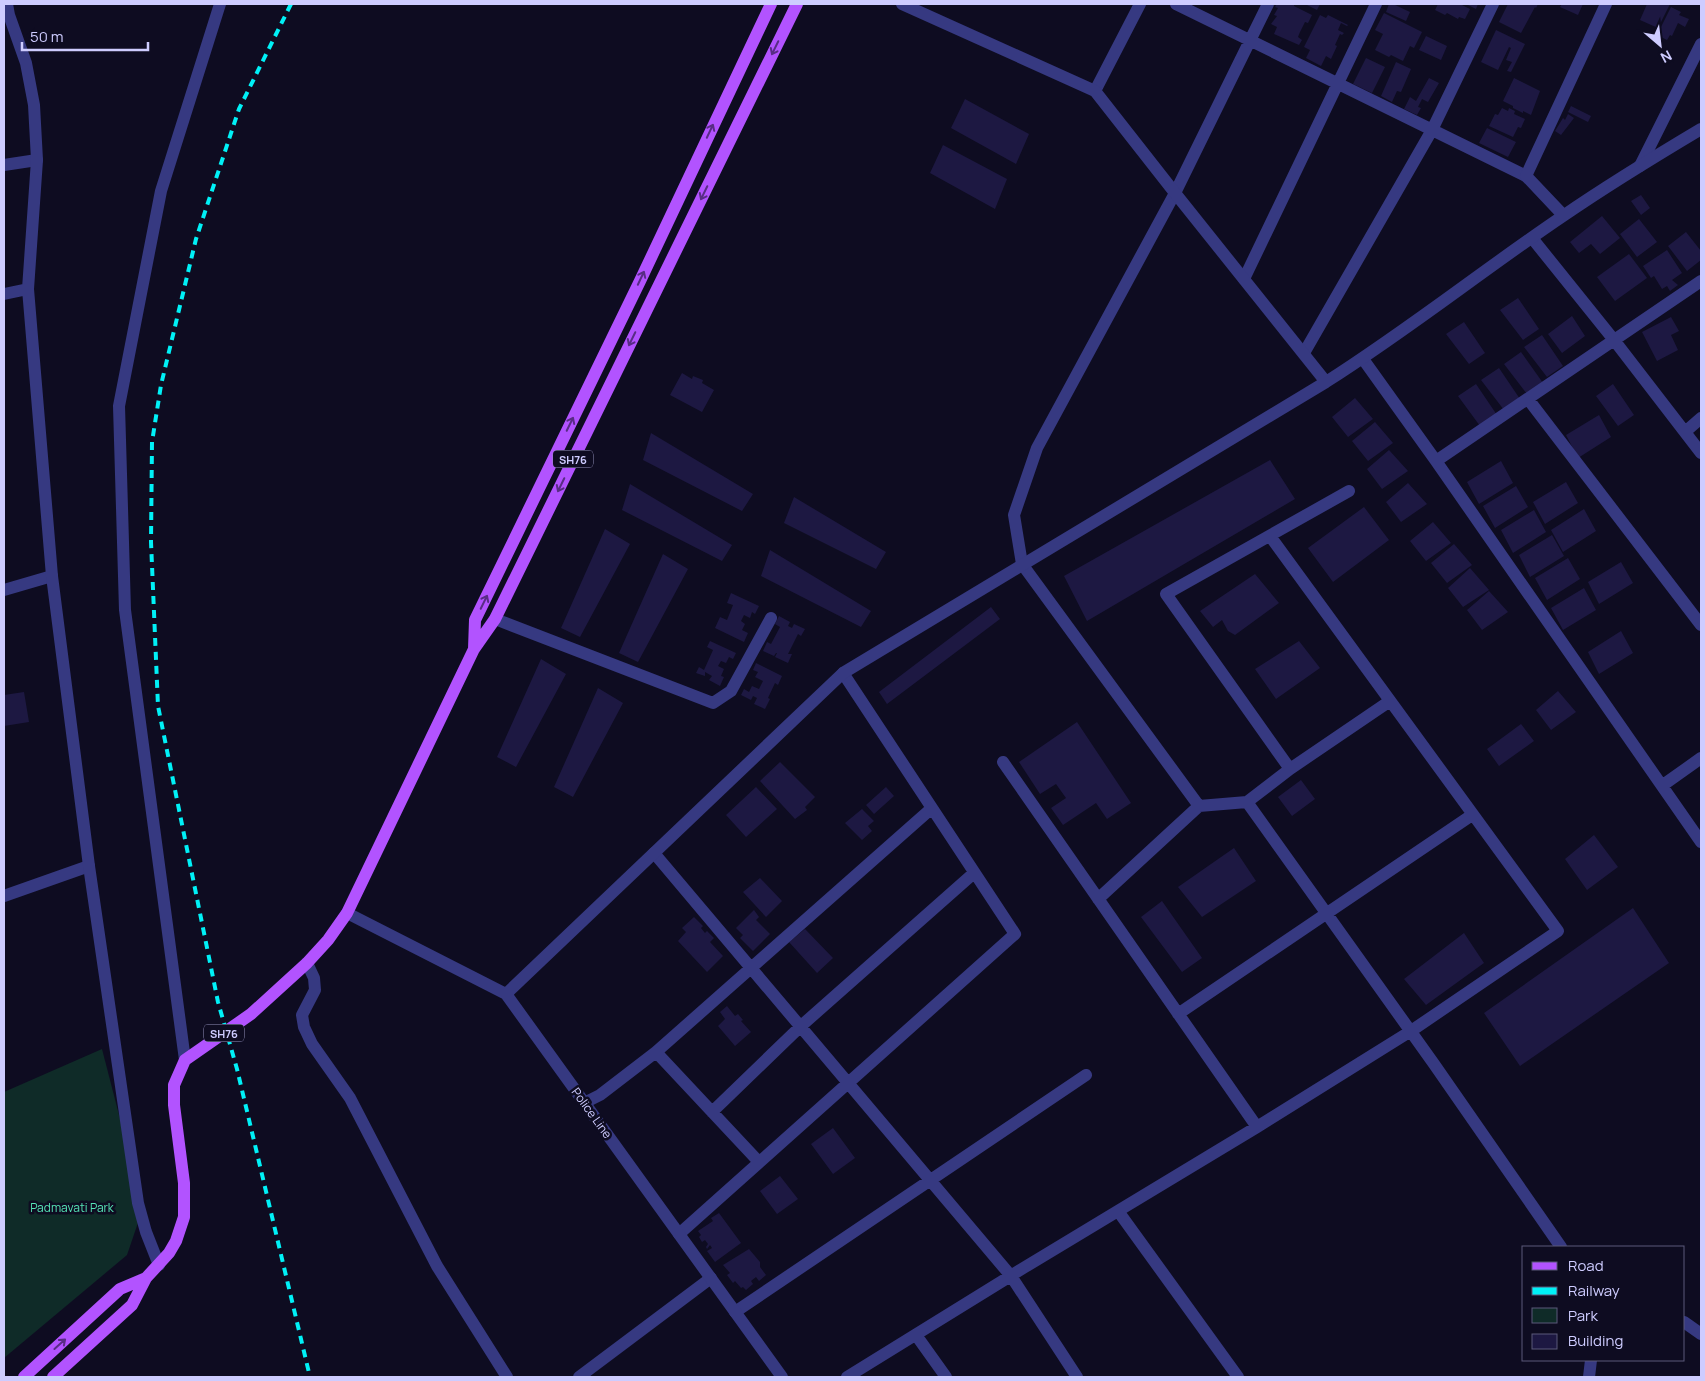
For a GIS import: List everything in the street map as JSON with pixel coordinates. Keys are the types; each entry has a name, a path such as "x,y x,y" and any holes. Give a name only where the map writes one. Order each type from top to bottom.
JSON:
{"main road":[{"name":"SH76","path":"474,649 475,620 640,281 771,4"},
{"name":"SH76","path":"185,1060 251,1014 307,963 328,940 346,912 474,649 495,619 797,4"},
{"path":"53,1377 132,1305 146,1278 169,1253 176,1241 184,1217 184,1183 174,1105 174,1085 185,1060"},
{"path":"24,1377 120,1289 146,1278"}],"street":[{"path":"7,4 28,71 34,104 37,160 28,289 52,576 89,866 138,1203 146,1232 159,1264"},
{"path":"185,1060 125,610 119,406 161,191 220,4"},
{"path":"902,4 1095,91 1326,382"},
{"path":"1095,91 1140,4"},
{"path":"1176,4 1526,176 1563,216"},
{"path":"1199,806 1022,564 1014,515 1038,448 1175,194 1268,4"},
{"path":"1244,279 1376,4"},
{"path":"1304,353 1432,130 1493,4"},
{"path":"1526,176 1606,4"},
{"path":"1640,166 1701,44"},
{"path":"506,994 842,673 1363,359 1563,216 1701,129"},
{"path":"4,165 37,160"},
{"path":"1532,238 1701,453"},
{"path":"1436,460 1701,282"},
{"path":"4,294 28,289"},
{"path":"1363,359 1436,460 1701,842"},
{"path":"1528,399 1701,625"},
{"path":"1685,432 1701,418"},
{"path":"1290,769 1166,594 1349,491"},
{"path":"847,1377 1257,1127 1411,1030 1558,931 1270,536"},
{"path":"4,590 52,576"},
{"path":"495,619 713,703 731,691 771,618"},
{"path":"679,1234 1015,934 842,673"},
{"path":"1098,899 1199,806 1247,802 1290,769 1390,701"},
{"path":"1662,785 1701,758"},
{"path":"1003,762 1257,1127"},
{"path":"1247,802 1411,1030 1561,1246"},
{"path":"584,1103 600,1095 656,1052 932,808"},
{"path":"1178,1014 1472,815"},
{"path":"654,853 1011,1276 1077,1377"},
{"path":"4,896 89,866"},
{"path":"712,1112 801,1026 974,873"},
{"name":"Police Line","path":"346,912 506,994 782,1377"},
{"path":"307,963 314,978 315,990 302,1015 304,1027 312,1044 350,1098 437,1266 507,1377"},
{"path":"656,1052 759,1162"},
{"path":"735,1312 1086,1075"},
{"path":"1118,1211 1238,1377"},
{"path":"579,1377 711,1278"},
{"path":"1685,1323 1701,1334"},
{"path":"916,1335 946,1377"},
{"path":"1589,1377 1591,1361"}],"green space":[{"name":"Padmavati Park","path":"102,1049 143,1208 127,1255 4,1358 4,1092"}],"building":[{"path":"1277,4 1294,4 1294,6 1312,15 1308,23 1305,22 1300,32 1298,37 1302,40 1299,45 1274,34 1277,27 1271,24 1277,16 1274,15 1278,8 1275,7"},
{"path":"1305,4 1320,4 1317,10"},
{"path":"1389,4 1410,12 1406,21 1386,12"},
{"path":"1438,4 1460,4 1470,9 1465,19 1459,17 1458,19 1447,13 1445,15 1435,10"},
{"path":"1466,4 1478,4 1476,9"},
{"path":"1508,4 1538,4 1521,33 1499,22"},
{"path":"1562,4 1583,4 1578,15 1560,7"},
{"path":"1647,4 1670,4 1658,28 1640,20"},
{"path":"1671,7 1681,12 1679,15 1689,19 1685,27 1678,23 1672,36 1670,35 1667,40 1657,35"},
{"path":"1384,13 1422,32 1414,48 1410,46 1403,61 1375,50 1383,34 1375,30"},
{"path":"1320,15 1326,18 1328,15 1348,25 1341,23 1338,30 1344,33 1340,34 1331,59 1326,56 1321,66 1306,58 1310,50 1304,47"},
{"path":"1496,30 1525,44 1511,72 1507,71 1512,62 1506,60 1511,48 1509,47 1498,70 1481,62"},
{"path":"1426,36 1447,46 1441,60 1419,50"},
{"path":"1366,58 1385,67 1372,93 1353,84"},
{"path":"1396,62 1411,69 1401,92 1397,91 1392,102 1381,96"},
{"path":"1429,78 1439,83 1428,102 1422,99 1418,107 1421,108 1417,115 1404,109 1410,97 1416,101"},
{"path":"1514,78 1540,91 1531,115 1513,108 1513,106 1503,101"},
{"path":"965,99 1029,134 1016,164 951,128"},
{"path":"1571,106 1591,116 1588,122 1568,112"},
{"path":"1502,108 1508,111 1509,108 1515,111 1514,114 1525,119 1521,128 1518,127 1513,137 1489,126 1495,114 1498,115"},
{"path":"1568,114 1574,118 1561,135 1555,131 1563,118 1565,120"},
{"path":"1487,128 1516,142 1508,157 1479,143"},
{"path":"943,145 1007,179 995,209 930,173"},
{"path":"1641,195 1650,208 1641,215 1631,201"},
{"path":"1602,216 1620,238 1600,254 1591,244 1579,253 1570,242"},
{"path":"1639,219 1657,242 1637,257 1620,234"},
{"path":"1686,232 1701,251 1701,260 1687,271 1668,246"},
{"path":"1667,250 1682,273 1672,280 1678,285 1670,291 1667,286 1662,289 1654,276 1651,278 1643,266"},
{"path":"1629,254 1647,278 1615,301 1597,277"},
{"path":"1518,298 1539,329 1523,340 1500,310"},
{"path":"1572,316 1585,336 1562,353 1548,334"},
{"path":"1671,317 1679,331 1671,335 1678,350 1657,361 1642,332"},
{"path":"1464,322 1485,353 1469,364 1446,334"},
{"path":"1542,335 1563,366 1547,377 1524,347"},
{"path":"1521,352 1543,383 1527,394 1504,364"},
{"path":"1499,368 1520,399 1504,410 1481,380"},
{"path":"682,373 692,379 693,376 703,380 702,383 714,390 702,412 670,395"},
{"path":"1476,384 1497,415 1480,426 1458,396"},
{"path":"1613,384 1634,415 1618,426 1596,396"},
{"path":"1355,398 1373,419 1348,437 1332,417"},
{"path":"1599,415 1611,437 1578,458 1566,435"},
{"path":"1375,422 1393,443 1368,461 1352,441"},
{"path":"651,433 753,494 742,511 643,460"},
{"path":"1389,450 1408,471 1382,489 1367,469"},
{"path":"1270,460 1295,499 1087,621 1064,576"},
{"path":"1501,461 1513,483 1479,504 1467,482"},
{"path":"1566,482 1578,503 1545,524 1533,502"},
{"path":"1408,483 1427,504 1401,522 1386,502"},
{"path":"630,484 732,545 722,561 622,510"},
{"path":"1516,486 1528,507 1495,528 1483,506"},
{"path":"794,497 886,552 876,569 784,523"},
{"path":"1364,507 1389,540 1333,582 1308,548"},
{"path":"1584,509 1596,531 1563,552 1551,530"},
{"path":"1534,510 1546,532 1513,553 1501,530"},
{"path":"1433,522 1451,543 1426,561 1410,541"},
{"path":"605,529 630,544 580,637 561,628"},
{"path":"1552,535 1564,556 1530,577 1519,555"},
{"path":"1454,544 1472,565 1447,583 1431,563"},
{"path":"770,550 871,611 861,627 761,576"},
{"path":"663,554 688,569 638,662 619,653"},
{"path":"1568,558 1580,579 1547,600 1535,578"},
{"path":"1621,562 1633,583 1599,604 1588,582"},
{"path":"1470,568 1489,590 1463,607 1448,588"},
{"path":"1255,574 1279,603 1235,635 1228,631 1222,620 1213,627 1200,611"},
{"path":"1584,588 1596,610 1563,630 1551,608"},
{"path":"1489,591 1508,612 1482,630 1467,610"},
{"path":"731,593 759,606 755,614 752,612 750,618 744,615 741,621 745,624 742,630 748,633 744,642 715,628 720,617 727,620 733,605 727,603"},
{"path":"991,607 1000,619 887,704 879,692"},
{"path":"779,616 790,622 788,626 792,628 794,624 805,629 801,636 798,634 788,654 792,654 788,663 775,657 777,653 774,656 763,651 767,642 771,644 780,627 775,624"},
{"path":"1621,631 1633,653 1599,674 1588,652"},
{"path":"710,641 736,653 733,659 729,657 726,663 721,661 718,666 724,669 721,676 724,677 720,686 709,680 712,676 705,672 705,676 696,673 699,667 704,670 713,650 707,647"},
{"path":"1299,641 1320,668 1276,699 1255,669"},
{"path":"541,659 566,674 516,767 497,757"},
{"path":"756,663 782,676 778,685 775,683 765,709 754,704 757,698 753,696 751,700 741,695 744,689 749,692 752,686 759,689 763,681 755,677 758,672 753,670"},
{"path":"598,688 623,703 573,797 554,787"},
{"path":"1558,691 1576,712 1551,730 1536,710"},
{"path":"24,692 29,722 4,726 4,695"},
{"path":"1077,722 1131,803 1107,819 1096,803 1063,825 1051,808 1066,798 1056,784 1040,794 1019,762"},
{"path":"1521,724 1534,741 1499,766 1487,749"},
{"path":"780,762 815,797 805,807 807,810 795,819 760,781"},
{"path":"1301,780 1315,799 1292,816 1278,797"},
{"path":"756,787 777,809 746,837 726,815"},
{"path":"886,787 894,796 874,814 866,805"},
{"path":"862,809 874,821 868,826 872,831 862,840 845,823"},
{"path":"1594,835 1618,867 1587,890 1565,859"},
{"path":"1234,848 1256,881 1202,917 1178,887"},
{"path":"760,878 782,901 766,917 743,892"},
{"path":"1162,901 1202,958 1182,972 1141,917"},
{"path":"1633,908 1669,963 1520,1066 1484,1013"},
{"path":"754,910 759,917 756,920 770,934 753,951 740,938 743,935 736,928"},
{"path":"694,917 703,926 701,928 705,933 707,931 714,938 710,942 723,956 707,972 678,941 686,932 682,928"},
{"path":"805,929 833,958 817,973 789,942"},
{"path":"1464,933 1484,963 1426,1005 1404,979"},
{"path":"727,1006 735,1016 738,1014 743,1020 741,1021 751,1032 735,1046 718,1026 725,1019 720,1012"},
{"path":"833,1128 855,1158 833,1174 811,1144"},
{"path":"780,1176 798,1199 777,1214 760,1191"},
{"path":"719,1213 741,1243 715,1262 707,1251 712,1248 710,1245 707,1249 708,1244 705,1240 702,1242 698,1231 713,1221 711,1218"},
{"path":"749,1249 760,1262 760,1267 766,1275 759,1281 756,1277 751,1281 753,1284 746,1290 743,1287 741,1288 735,1281 733,1283 727,1275 730,1273 723,1265"}],"railway":[{"path":"291,4 239,109 196,239 161,385 152,442 151,542 158,706 218,1002 237,1069 310,1377"}]}
